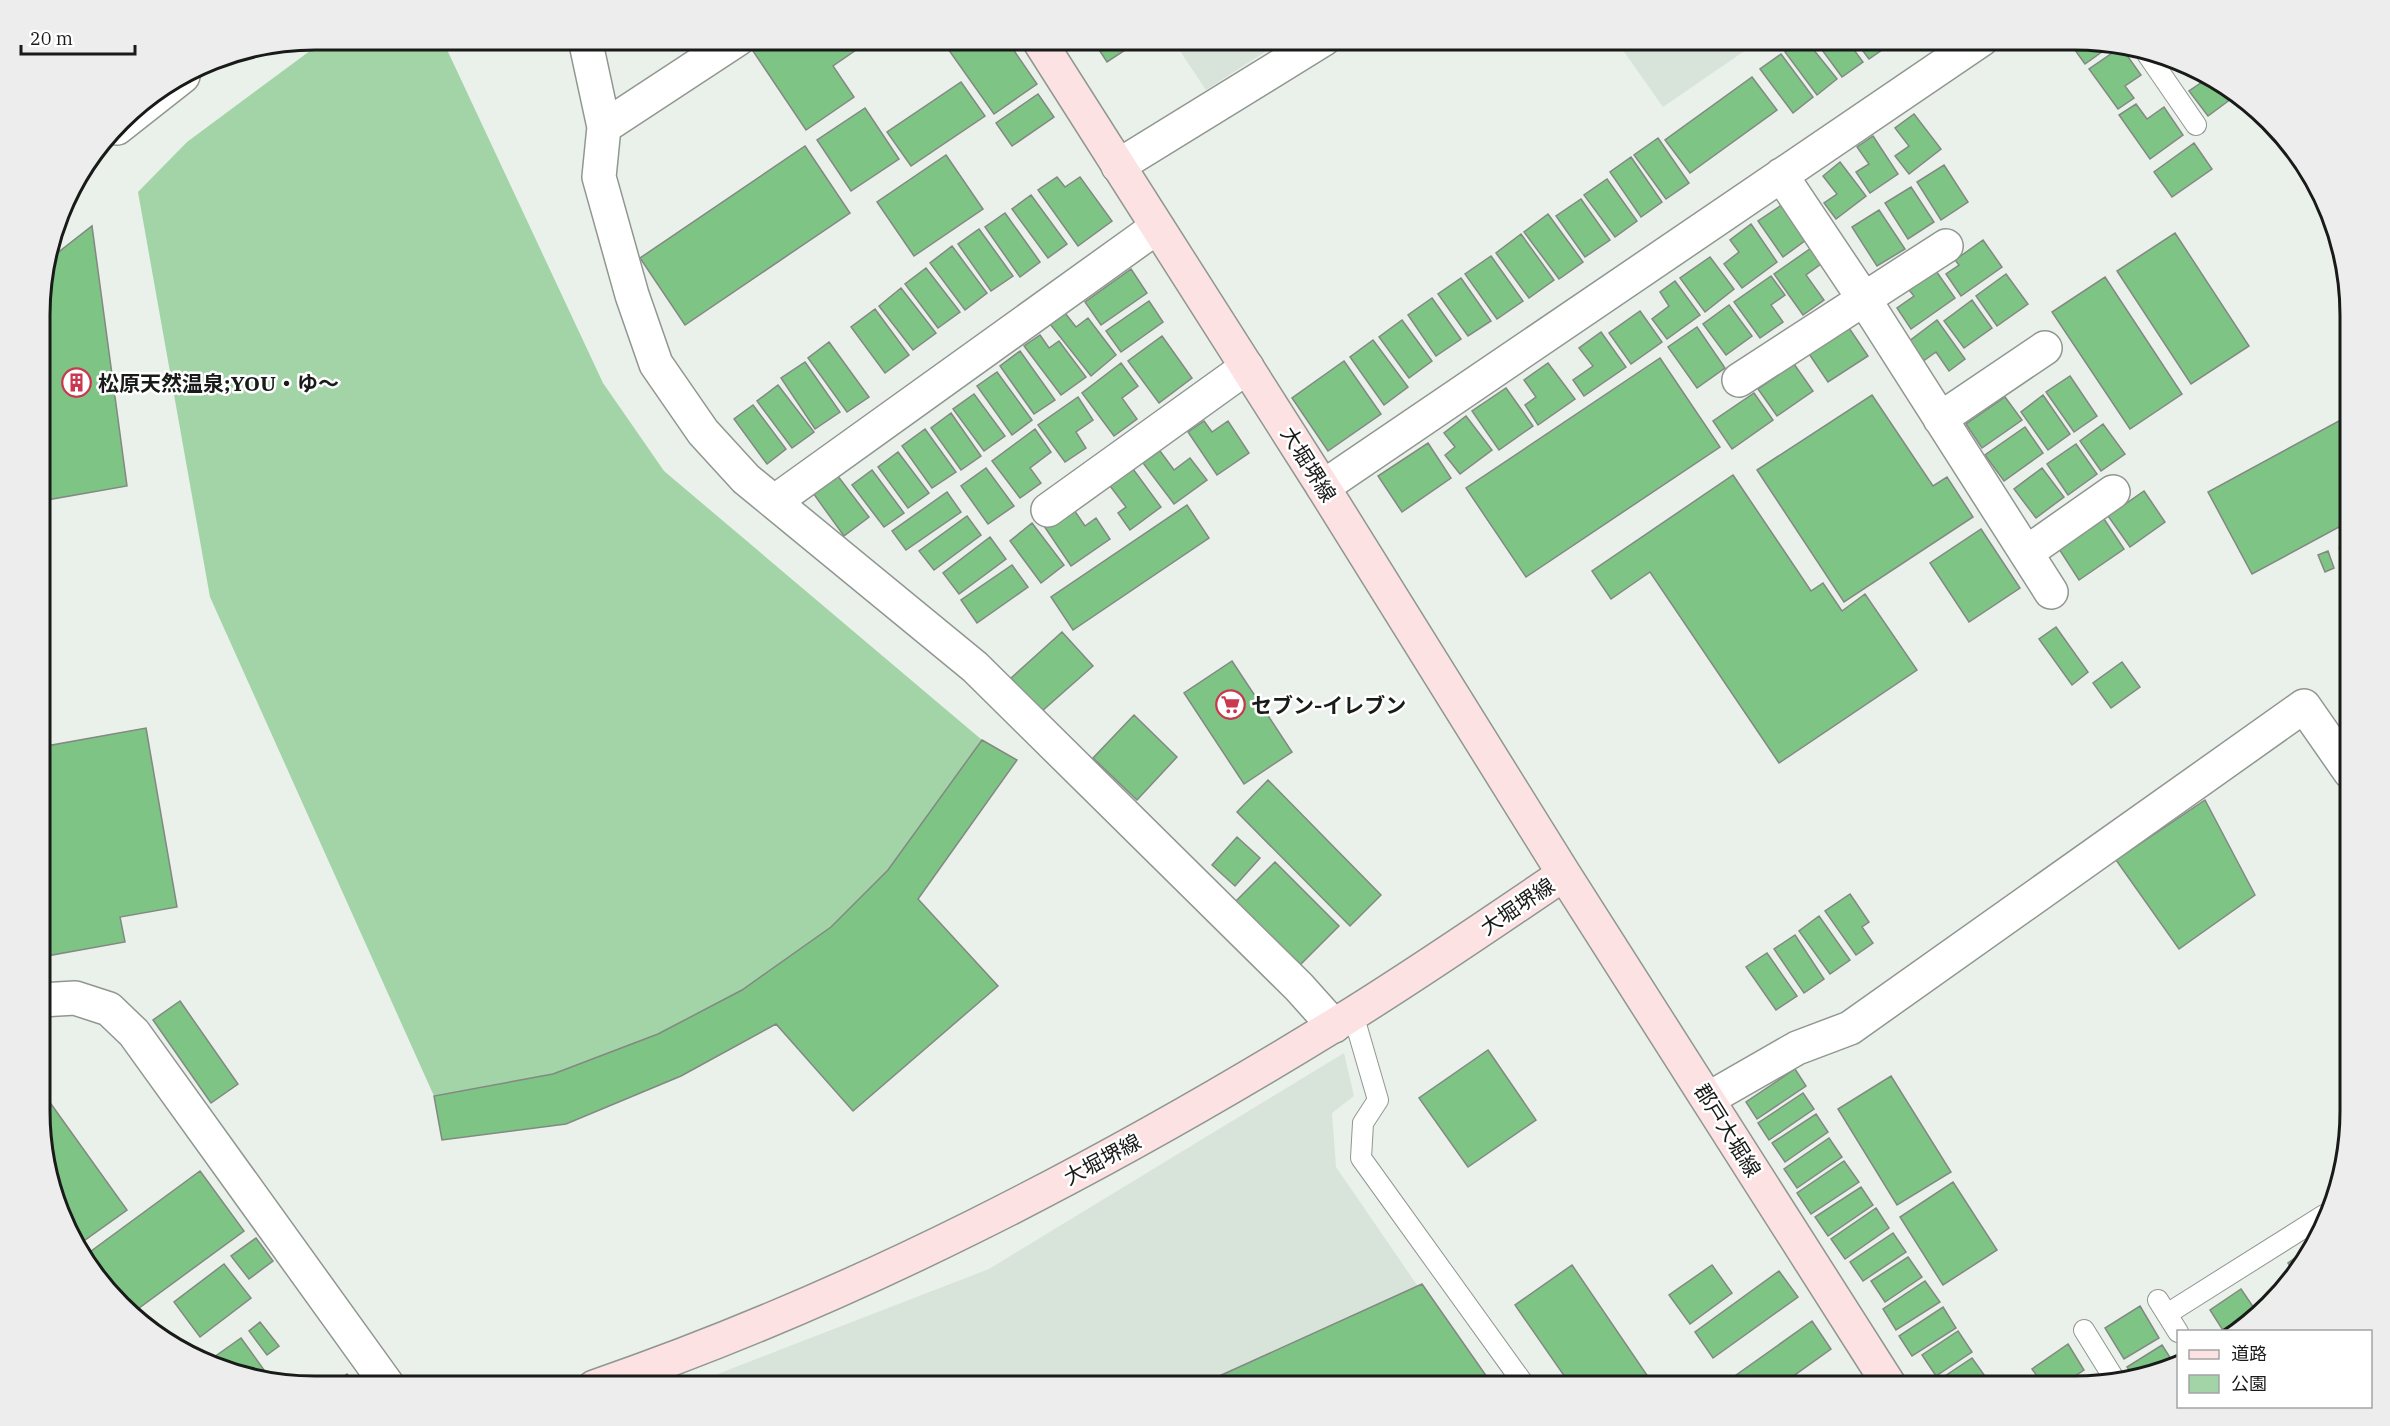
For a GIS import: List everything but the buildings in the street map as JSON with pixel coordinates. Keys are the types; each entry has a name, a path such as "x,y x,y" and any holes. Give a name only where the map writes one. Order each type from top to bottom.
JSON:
{"main road":[{"name":"大堀堺線","path":"627,1376 662,1364 870,1276 1100,1162 1344,1020 1564,874 1323,487 1045,50"},
{"name":"郡戸大堀線","path":"1564,874 1884,1376"}],"street":[{"path":"587,50 604,127 599,177 632,295 656,364 703,432 746,479 975,667 1290,978 1344,1020"},
{"path":"604,127 721,50"},
{"path":"1118,166 1306,50"},
{"path":"1323,487 1966,50"},
{"path":"1781,175 1864,299 2051,592"},
{"path":"774,502 1157,227"},
{"path":"1739,380 1946,246"},
{"path":"1940,419 2045,348"},
{"path":"1048,510 1247,367"},
{"path":"2025,553 2113,492"},
{"path":"1708,1100 1797,1048 1850,1028 2304,706 2340,758"},
{"path":"50,999 75,998 109,1009 134,1033 380,1376"}],"lane":[{"path":"2152,62 2196,125"},
{"path":"1344,1020 1378,1100 1363,1124 1361,1158 1518,1376"},
{"path":"2177,1330 2162,1307 2317,1219"},
{"path":"2084,1330 2111,1374"}],"shaded area":[{"path":"1179,50 1268,50 1206,90"},
{"path":"1623,50 1746,50 1663,107"},
{"path":"1344,1053 1354,1096 1332,1113 1336,1167 1479,1376 712,1376 989,1269"}],"green space":[{"path":"311,50 447,50 603,383 664,471 982,740 888,870 831,927 742,990 658,1034 553,1074 434,1096 210,597 138,192 187,142"}],"place":[{"name":"松原天然温泉;YOU・ゆ〜","path":"77,383"},
{"name":"セブン-イレブン","path":"1230,705"}]}
